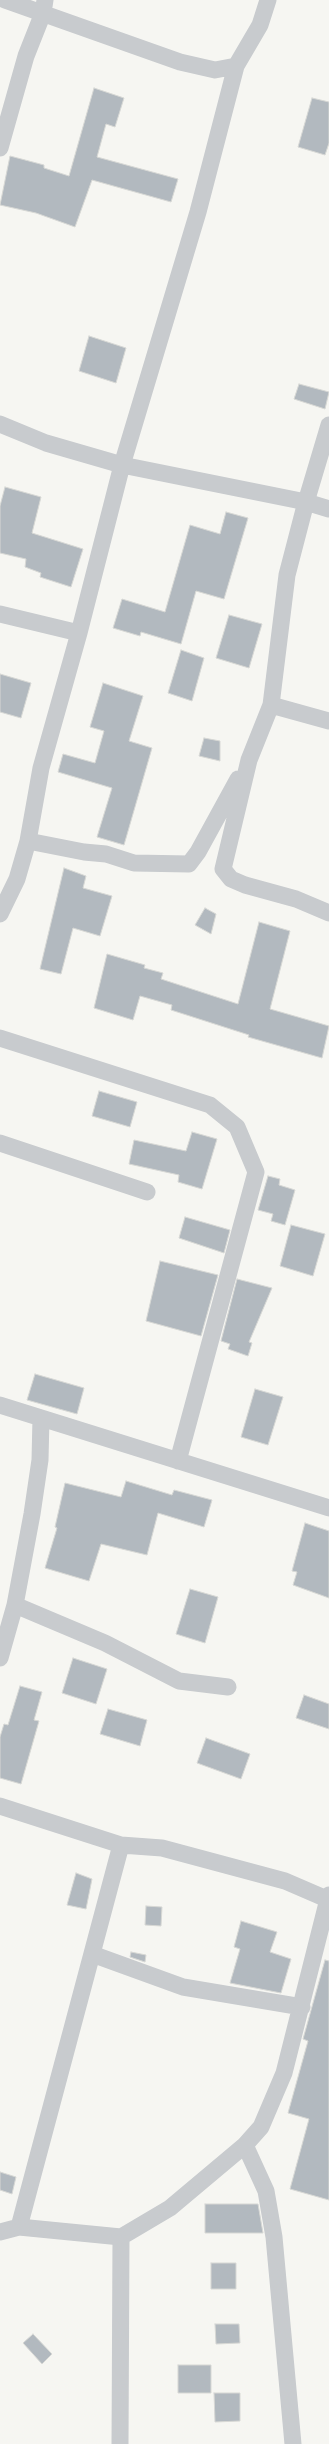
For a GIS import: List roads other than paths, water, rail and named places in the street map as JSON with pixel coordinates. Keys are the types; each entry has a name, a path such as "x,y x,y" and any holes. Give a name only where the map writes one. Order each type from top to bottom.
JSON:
{"street":[{"path":"5,0 44,6 180,62 215,70 236,66"},
{"path":"0,914 17,879 28,841 42,768 79,633 122,465 198,212 236,66 260,25 268,0"},
{"path":"0,148 26,56 44,6"},
{"path":"0,424 46,443 122,465 306,502 329,509"},
{"path":"28,841 84,852 106,854 134,863 189,864 198,852 249,760 271,705 287,575 306,502 329,425"},
{"path":"0,614 79,633"},
{"path":"271,705 329,721"},
{"path":"249,760 223,868 231,879 245,885 296,899 329,913"},
{"path":"0,1038 210,1105 237,1127 256,1172 178,1461"},
{"path":"0,1143 147,1192"},
{"path":"0,1405 329,1508"},
{"path":"0,1658 15,1605 36,1491 40,1460 41,1418"},
{"path":"15,1605 105,1643 179,1681 228,1687"},
{"path":"0,1806 121,1845 169,1850 285,1880 329,1898 284,2072 261,2127 245,2144 170,2208 121,2237 19,2227 0,2232"},
{"path":"19,2227 121,1845"},
{"path":"92,1954 183,1987 302,2007"},
{"path":"245,2144 266,2191 274,2237 293,2444"},
{"path":"120,2444 121,2237"}]}
